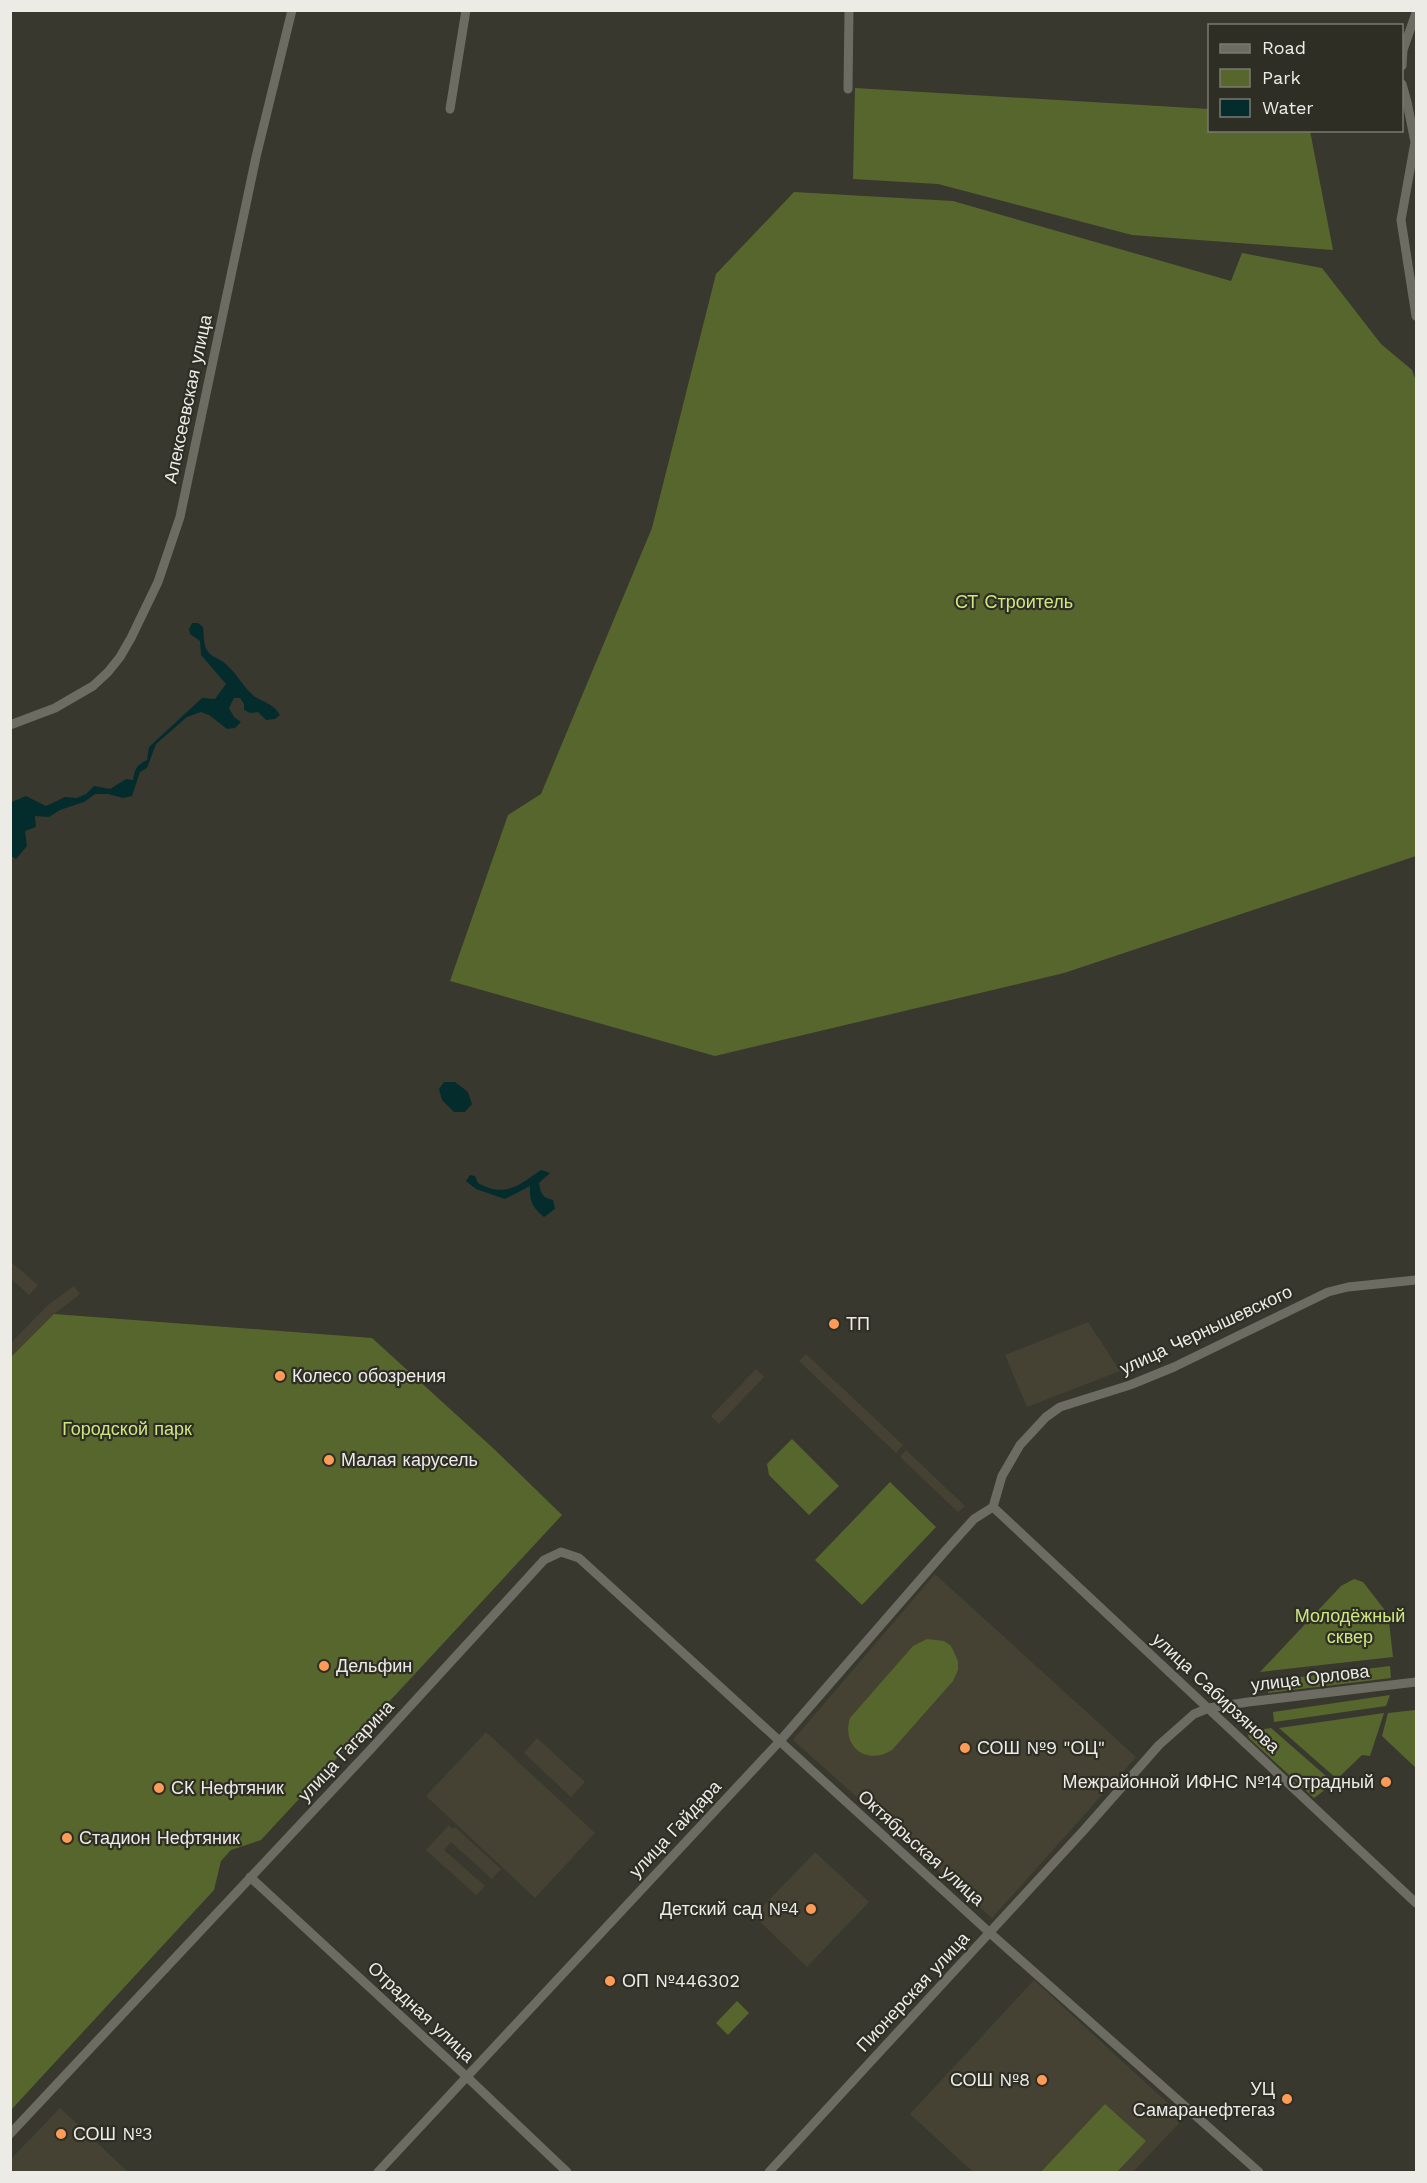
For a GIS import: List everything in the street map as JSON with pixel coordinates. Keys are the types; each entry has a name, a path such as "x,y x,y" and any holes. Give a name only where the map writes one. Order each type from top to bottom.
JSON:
{"street":[{"name":"Алексеевская улица","path":"10,725 33,718 76,697 108,672 131,638 162,571 180,517 255,157 292,10"},
{"path":"450,109 466,10"},
{"path":"848,89 849,10"},
{"path":"1403,50 1416,12"},
{"path":"1403,90 1415,142 1401,220 1416,316"},
{"name":"улица Чернышевского","path":"993,1507 1002,1476 1020,1445 1046,1417 1060,1407 1130,1385 1174,1367 1328,1292 1348,1287 1416,1280"},
{"name":"улица Сабирзянова","path":"993,1507 1416,1903"},
{"name":"улица Гайдара","path":"378,2172 779,1742 974,1519 993,1507"},
{"name":"Октябрьская улица","path":"561,1552 579,1558 990,1933 1259,2172"},
{"name":"улица Гагарина","path":"10,2134 370,1750 544,1560 561,1552"},
{"name":"улица Орлова","path":"1209,1708 1416,1682"},
{"name":"Пионерская улица","path":"770,2172 1084,1830 1158,1745 1194,1714 1209,1708"},
{"name":"Отрадная улица","path":"250,1877 567,2172"}],"shaded area":[{"path":"11,1262 38,1285 29,1295 11,1279"},
{"path":"74,1286 80,1294 54,1314 11,1357 11,1343 47,1306"},
{"path":"1088,1322 1120,1371 1027,1407 1005,1355"},
{"path":"806,1354 903,1445 896,1453 799,1361"},
{"path":"756,1369 764,1377 719,1424 711,1416"},
{"path":"906,1450 965,1506 958,1512 900,1457"},
{"name":"СОШ №9 \"ОЦ\"","path":"935,1574 1136,1757 992,1918 793,1740"},
{"path":"486,1732 595,1833 535,1898 426,1796"},
{"path":"537,1738 585,1782 571,1797 524,1753"},
{"path":"449,1825 453,1829 455,1827 501,1869 492,1879 451,1842 444,1850 485,1886 476,1895 426,1850"},
{"name":"Детский сад №4","path":"815,1852 869,1902 807,1967 754,1916"},
{"name":"СОШ №8","path":"1034,1980 1184,2118 1133,2172 973,2172 910,2114"},
{"name":"СОШ №3","path":"60,2108 128,2172 11,2172 11,2159"}],"green space":[{"path":"855,88 1208,109 1208,132 1310,132 1333,250 1132,235 938,184 853,179"},
{"name":"СТ Строитель","path":"794,192 953,201 1231,281 1242,253 1322,268 1381,344 1412,370 1416,381 1416,856 1064,973 715,1056 450,981 508,815 541,794 652,528 716,274"},
{"name":"Городской парк","path":"54,1314 372,1338 494,1449 562,1515 261,1840 231,1850 221,1861 214,1890 11,2110 11,1357"},
{"path":"792,1439 839,1486 809,1515 769,1475 767,1464"},
{"path":"890,1482 936,1527 862,1605 815,1560"},
{"name":"Молодёжный сквер","path":"1354,1579 1363,1582 1391,1618 1389,1622 1393,1657 1260,1672 1341,1586"},
{"path":"927,1639 944,1641 951,1646 958,1661 958,1670 953,1681 892,1750 874,1756 858,1751 849,1737 850,1718 913,1646"},
{"path":"1390,1666 1391,1678 1268,1693 1267,1681"},
{"path":"1390,1695 1386,1706 1274,1722 1273,1712"},
{"path":"1416,1710 1416,1768 1382,1736 1388,1713"},
{"path":"1384,1713 1370,1756 1362,1755 1337,1779 1279,1728"},
{"path":"1271,1728 1334,1783 1314,1798 1249,1738 1247,1732"},
{"path":"737,2001 749,2013 728,2035 716,2023"},
{"path":"1105,2104 1146,2141 1117,2172 1041,2172"}],"water":[{"path":"192,623 198,623 203,627 205,645 210,654 227,665 250,692 271,705 280,715 275,719 266,720 258,712 250,713 244,710 244,704 240,698 234,698 229,708 234,717 241,722 235,728 227,729 209,715 201,712 187,717 156,744 147,768 140,772 132,796 123,798 108,794 95,794 84,802 60,810 49,817 35,816 36,827 25,831 27,846 16,859 11,856 12,802 26,796 46,806 65,797 77,798 86,794 94,786 110,789 126,779 133,780 137,768 147,760 149,747 202,698 215,699 226,684 201,655 200,641 190,634 189,629"},
{"path":"444,1082 455,1082 468,1092 472,1104 465,1112 454,1112 442,1100 439,1089"},
{"path":"541,1170 550,1173 539,1183 539,1187 544,1196 553,1200 555,1209 544,1217 533,1204 530,1186 505,1199 476,1189 466,1181 470,1175 475,1176 478,1183 496,1190 504,1190 518,1185"}],"place":[{"name":"ТП","path":"834,1324"},
{"name":"Колесо обозрения","path":"280,1376"},
{"name":"Малая карусель","path":"329,1460"},
{"name":"Дельфин","path":"324,1666"},
{"name":"СОШ №9 \"ОЦ\"","path":"965,1748"},
{"name":"Межрайонной ИФНС №14 Отрадный","path":"1386,1782"},
{"name":"СК Нефтяник","path":"159,1788"},
{"name":"Стадион Нефтяник","path":"67,1838"},
{"name":"Детский сад №4","path":"811,1909"},
{"name":"ОП №446302","path":"610,1981"},
{"name":"СОШ №8","path":"1042,2080"},
{"name":"УЦ Самаранефтегаз","path":"1287,2099"},
{"name":"СОШ №3","path":"61,2134"}]}
